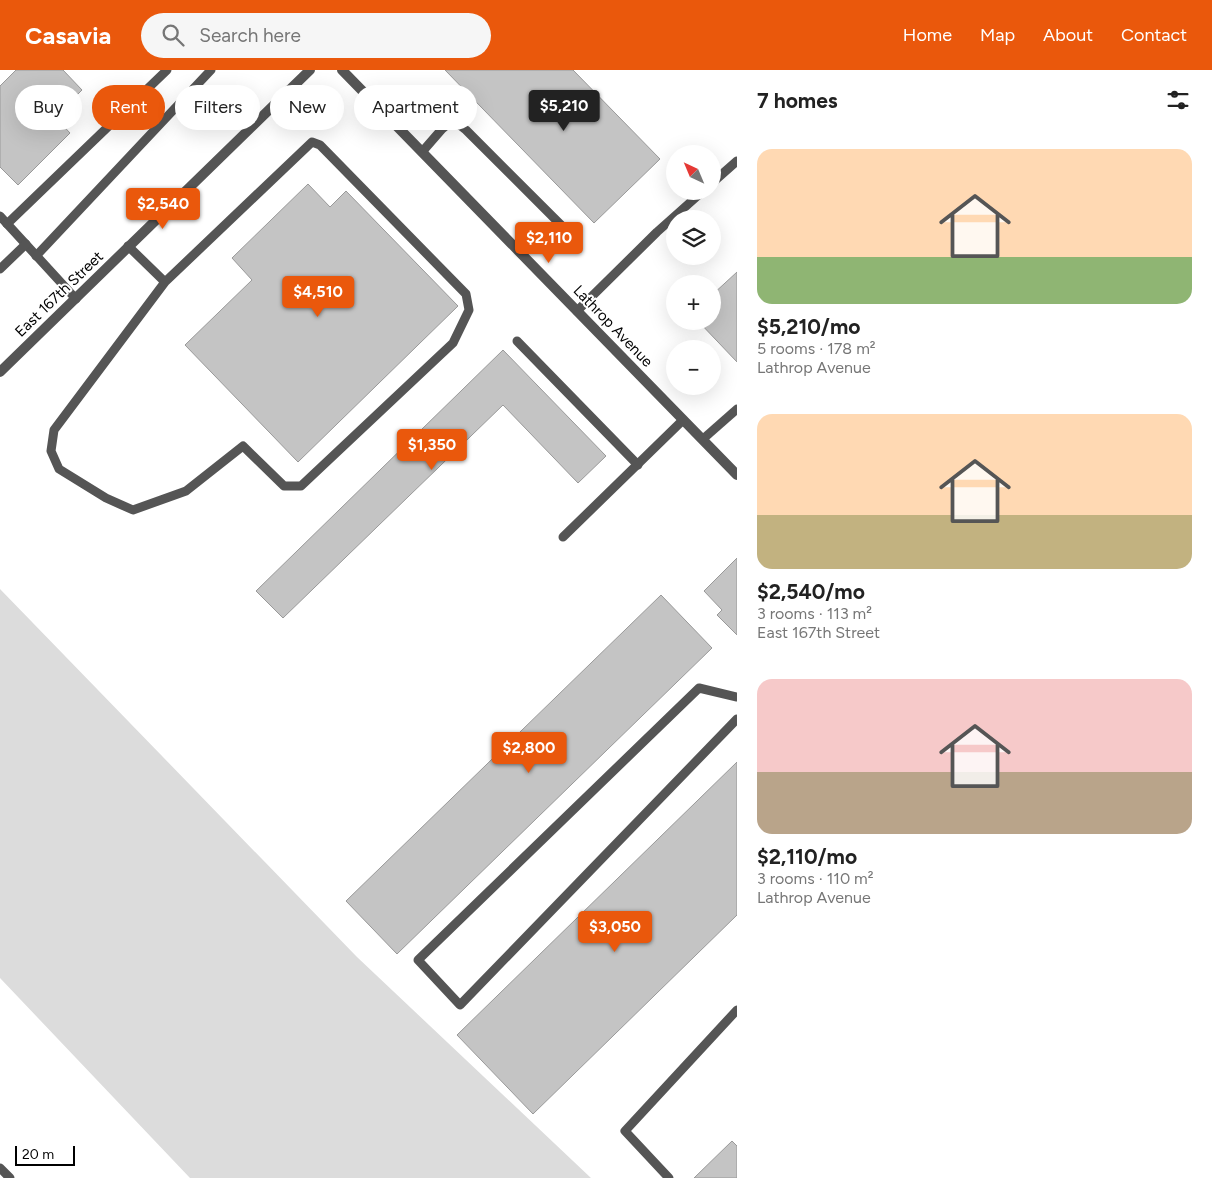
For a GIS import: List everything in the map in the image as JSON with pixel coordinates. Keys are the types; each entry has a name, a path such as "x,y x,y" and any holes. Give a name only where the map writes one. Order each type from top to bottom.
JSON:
{"street":[{"name":"East 167th Street","path":"0,372 310,70"},
{"name":"Lathrop Avenue","path":"342,70 737,475"}],"lane":[{"path":"7,224 167,70"},
{"path":"36,256 211,70"},
{"path":"422,152 442,129 454,120 572,236"},
{"path":"312,142 320,145 466,294 469,310 453,343 301,486 284,486 243,446 186,491 134,510 106,498 59,469 51,451 54,430 165,282 312,142"},
{"path":"721,175 737,161"},
{"path":"577,311 656,232 693,200"},
{"path":"0,216 76,299"},
{"path":"0,269 26,244"},
{"path":"128,246 165,282"},
{"path":"517,341 638,464"},
{"path":"702,439 737,409"},
{"path":"563,537 683,420"},
{"path":"737,697 699,688 418,960 460,1005 737,719"},
{"path":"669,1178 625,1131 737,1010"},
{"path":"0,1168 10,1178"}],"shaded area":[{"path":"0,589 357,957 591,1178 190,1178 0,978"}],"building":[{"path":"16,70 63,70 77,85 15,85 15,130 67,130 70,133 18,185 0,167 0,86"},
{"path":"445,70 573,70 660,159 594,223 477,103 477,85 460,85"},
{"path":"308,184 330,207 346,191 458,306 298,462 185,345 252,280 232,258"},
{"path":"737,272 737,362 721,345 721,340 716,340 707,330 721,330 721,287"},
{"path":"503,350 606,456 578,483 503,405 283,618 256,591"},
{"path":"737,558 737,635 717,615 722,610 704,591"},
{"path":"661,595 712,648 397,954 346,901"},
{"path":"737,762 737,915 533,1114 457,1035"},
{"path":"732,1141 737,1146 737,1178 694,1178"}]}
